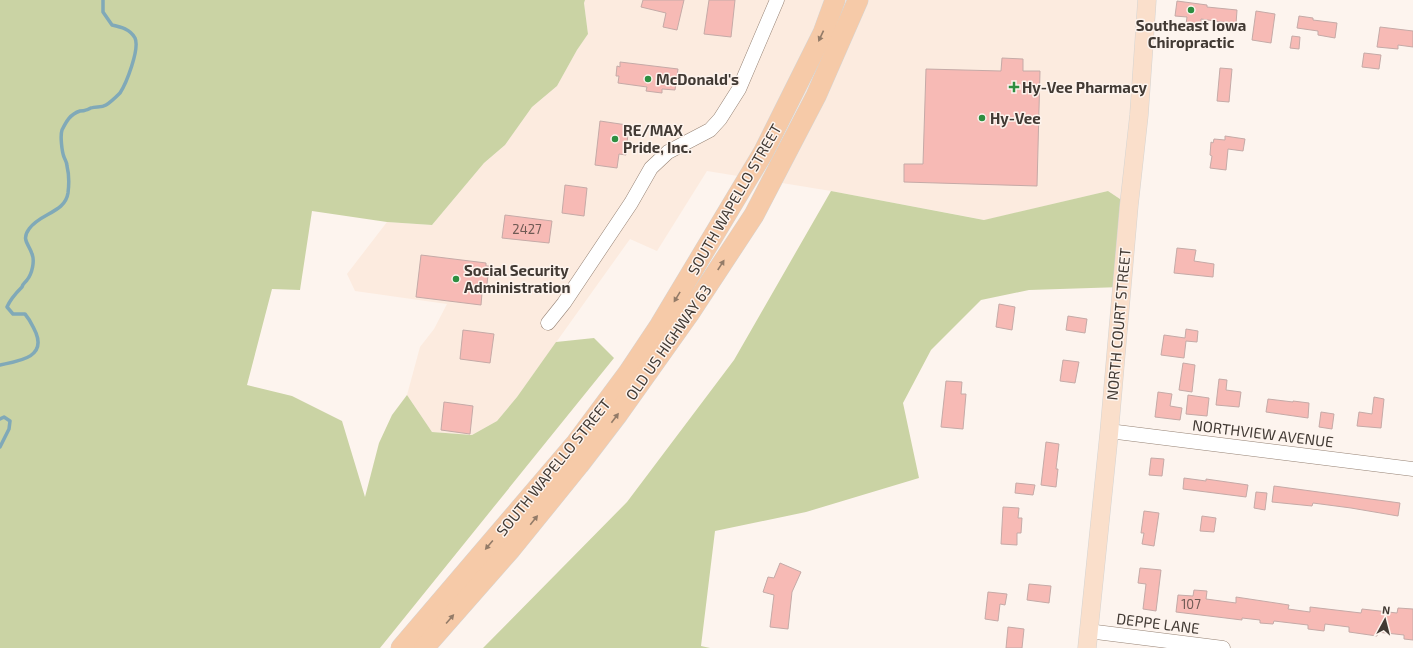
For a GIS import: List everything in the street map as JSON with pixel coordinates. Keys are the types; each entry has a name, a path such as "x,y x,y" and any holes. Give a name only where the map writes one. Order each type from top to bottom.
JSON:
{"highway":[{"name":"SOUTH WAPELLO STREET","path":"401,648 576,442 628,373 656,332 763,153 823,33 835,0"},
{"name":"OLD US HIGHWAY 63","path":"424,648 511,549 579,465 618,414 689,314 754,215 816,96 858,0"}],"main road":[{"name":"NORTH COURT STREET","path":"1087,640 1109,431 1128,211 1139,107 1147,0"}],"street":[{"path":"548,323 564,303 626,210 651,168 668,152 710,130 720,119 739,89 777,0"},
{"name":"NORTHVIEW AVENUE","path":"1109,431 1413,469"},
{"name":"DEPPE LANE","path":"1087,640 1223,648"}],"shaded area":[{"path":"585,0 1147,0 1129,205 1108,191 985,220 831,191 707,171 657,251 630,239 517,397 497,421 472,435 432,432 407,395 420,347 434,329 447,304 355,291 347,274 387,222 432,225 484,163 505,145 532,107 557,86 577,50 588,34 584,3"}],"green space":[{"path":"0,0 585,0 584,3 588,34 577,50 557,86 532,107 505,145 484,163 432,225 387,222 312,211 300,290 272,289 247,385 292,396 342,421 365,497 379,443 392,415 407,395 432,432 472,435 497,421 517,397 556,342 594,338 614,358 380,648 0,648"},
{"path":"831,191 984,220 1108,191 1129,205 1122,287 1029,290 981,300 931,350 903,403 919,478 806,512 715,531 701,646 710,648 483,648 627,502 734,360"}],"building":[{"path":"643,0 684,0 677,30 663,27 666,13 641,7"},
{"path":"709,0 735,0 731,37 704,34"},
{"path":"1177,1 1207,5 1207,7 1237,10 1236,24 1201,19 1201,25 1186,24 1187,17 1175,16"},
{"path":"1256,11 1275,14 1271,43 1252,40"},
{"path":"1299,16 1313,18 1313,20 1337,23 1335,38 1318,35 1318,31 1297,28"},
{"path":"1380,27 1413,31 1413,47 1398,45 1398,49 1377,47"},
{"path":"1292,36 1300,37 1299,49 1290,48"},
{"path":"1364,53 1381,55 1379,69 1362,67"},
{"name":"Hy-Vee","path":"1002,58 1023,59 1023,71 1040,71 1037,186 904,182 904,164 923,164 926,69 1001,71"},
{"path":"620,62 678,69 675,90 662,89 662,93 646,91 647,87 618,83 619,76 616,76 617,66 620,67"},
{"path":"1220,68 1232,69 1229,102 1217,101"},
{"path":"600,121 627,125 626,133 628,133 626,155 619,154 617,168 595,165"},
{"path":"1225,136 1245,139 1243,151 1228,149 1226,170 1210,168 1212,156 1210,155 1211,142 1213,143 1214,139 1225,140"},
{"path":"565,185 587,188 584,216 562,213"},
{"path":"505,215 552,221 549,243 502,238"},
{"path":"1177,248 1196,250 1194,261 1214,264 1213,277 1174,273"},
{"path":"421,255 486,263 486,266 489,266 486,293 482,293 481,305 416,297"},
{"path":"999,304 1015,307 1012,330 996,327"},
{"path":"1068,316 1087,319 1085,333 1066,330"},
{"path":"1186,329 1198,331 1197,342 1186,341 1184,358 1161,355 1164,335 1185,338"},
{"path":"463,330 494,334 490,363 460,359"},
{"path":"1063,360 1079,362 1075,383 1060,381"},
{"path":"1183,363 1195,365 1192,392 1179,390"},
{"path":"1219,379 1227,380 1226,390 1241,392 1239,407 1216,405"},
{"path":"946,381 962,382 961,394 966,394 963,429 941,427"},
{"path":"1158,392 1172,394 1170,406 1182,408 1180,420 1155,417"},
{"path":"1188,395 1209,398 1207,416 1186,414"},
{"path":"1374,397 1384,399 1381,428 1357,426 1359,412 1372,414"},
{"path":"1268,399 1309,403 1308,418 1266,412"},
{"path":"444,402 473,406 470,434 441,430"},
{"path":"1321,412 1334,414 1332,429 1319,427"},
{"path":"1046,442 1059,444 1056,469 1058,469 1056,487 1041,485"},
{"path":"1151,458 1164,459 1162,476 1149,475"},
{"path":"1184,478 1206,481 1206,479 1248,485 1246,497 1183,489"},
{"path":"1016,483 1035,485 1033,495 1015,493"},
{"path":"1274,486 1400,503 1398,516 1313,503 1312,506 1272,502"},
{"path":"1256,492 1267,493 1265,510 1254,508"},
{"path":"1003,507 1019,508 1018,518 1022,518 1021,533 1017,533 1017,545 1001,544"},
{"path":"1144,511 1159,513 1154,546 1142,544 1144,533 1141,533"},
{"path":"1202,516 1216,518 1214,532 1200,531"},
{"path":"780,563 801,572 792,592 788,629 770,627 774,595 763,592 768,577 774,578"},
{"path":"1140,568 1161,570 1156,611 1143,609 1146,584 1138,583"},
{"path":"1029,584 1051,586 1049,603 1027,600"},
{"path":"1194,590 1207,591 1206,599 1236,603 1236,597 1289,605 1288,609 1310,612 1310,607 1361,613 1362,609 1397,613 1398,608 1413,609 1413,640 1404,639 1404,635 1377,632 1377,636 1349,632 1349,627 1325,624 1324,631 1308,629 1308,625 1274,621 1273,624 1260,623 1260,620 1242,618 1242,620 1176,612 1178,595 1193,596"},
{"path":"988,592 1007,594 1005,605 1000,604 998,621 985,619"},
{"path":"1008,627 1024,629 1022,648 1006,648"}],"waterway":[{"path":"0,365 22,360 34,353 37,348 38,341 36,333 27,316 25,314 13,314 7,307 32,271 33,257 26,242 26,236 29,229 39,219 57,209 66,200 69,183 67,163 63,155 62,148 62,130 67,121 74,114 93,107 104,106 112,101 120,93 126,82 134,58 136,50 135,38 128,30 112,25 103,12 103,0"},
{"path":"0,419 4,417 10,421 9,429 0,447"}],"place":[{"name":"Southeast Iowa Chiropractic","path":"1191,10"},
{"name":"McDonald's","path":"648,79"},
{"name":"Hy-Vee Pharmacy","path":"1014,87"},
{"name":"Hy-Vee","path":"982,118"},
{"name":"RE/MAX Pride, Inc.","path":"615,139"},
{"name":"Social Security Administration","path":"456,279"}]}
